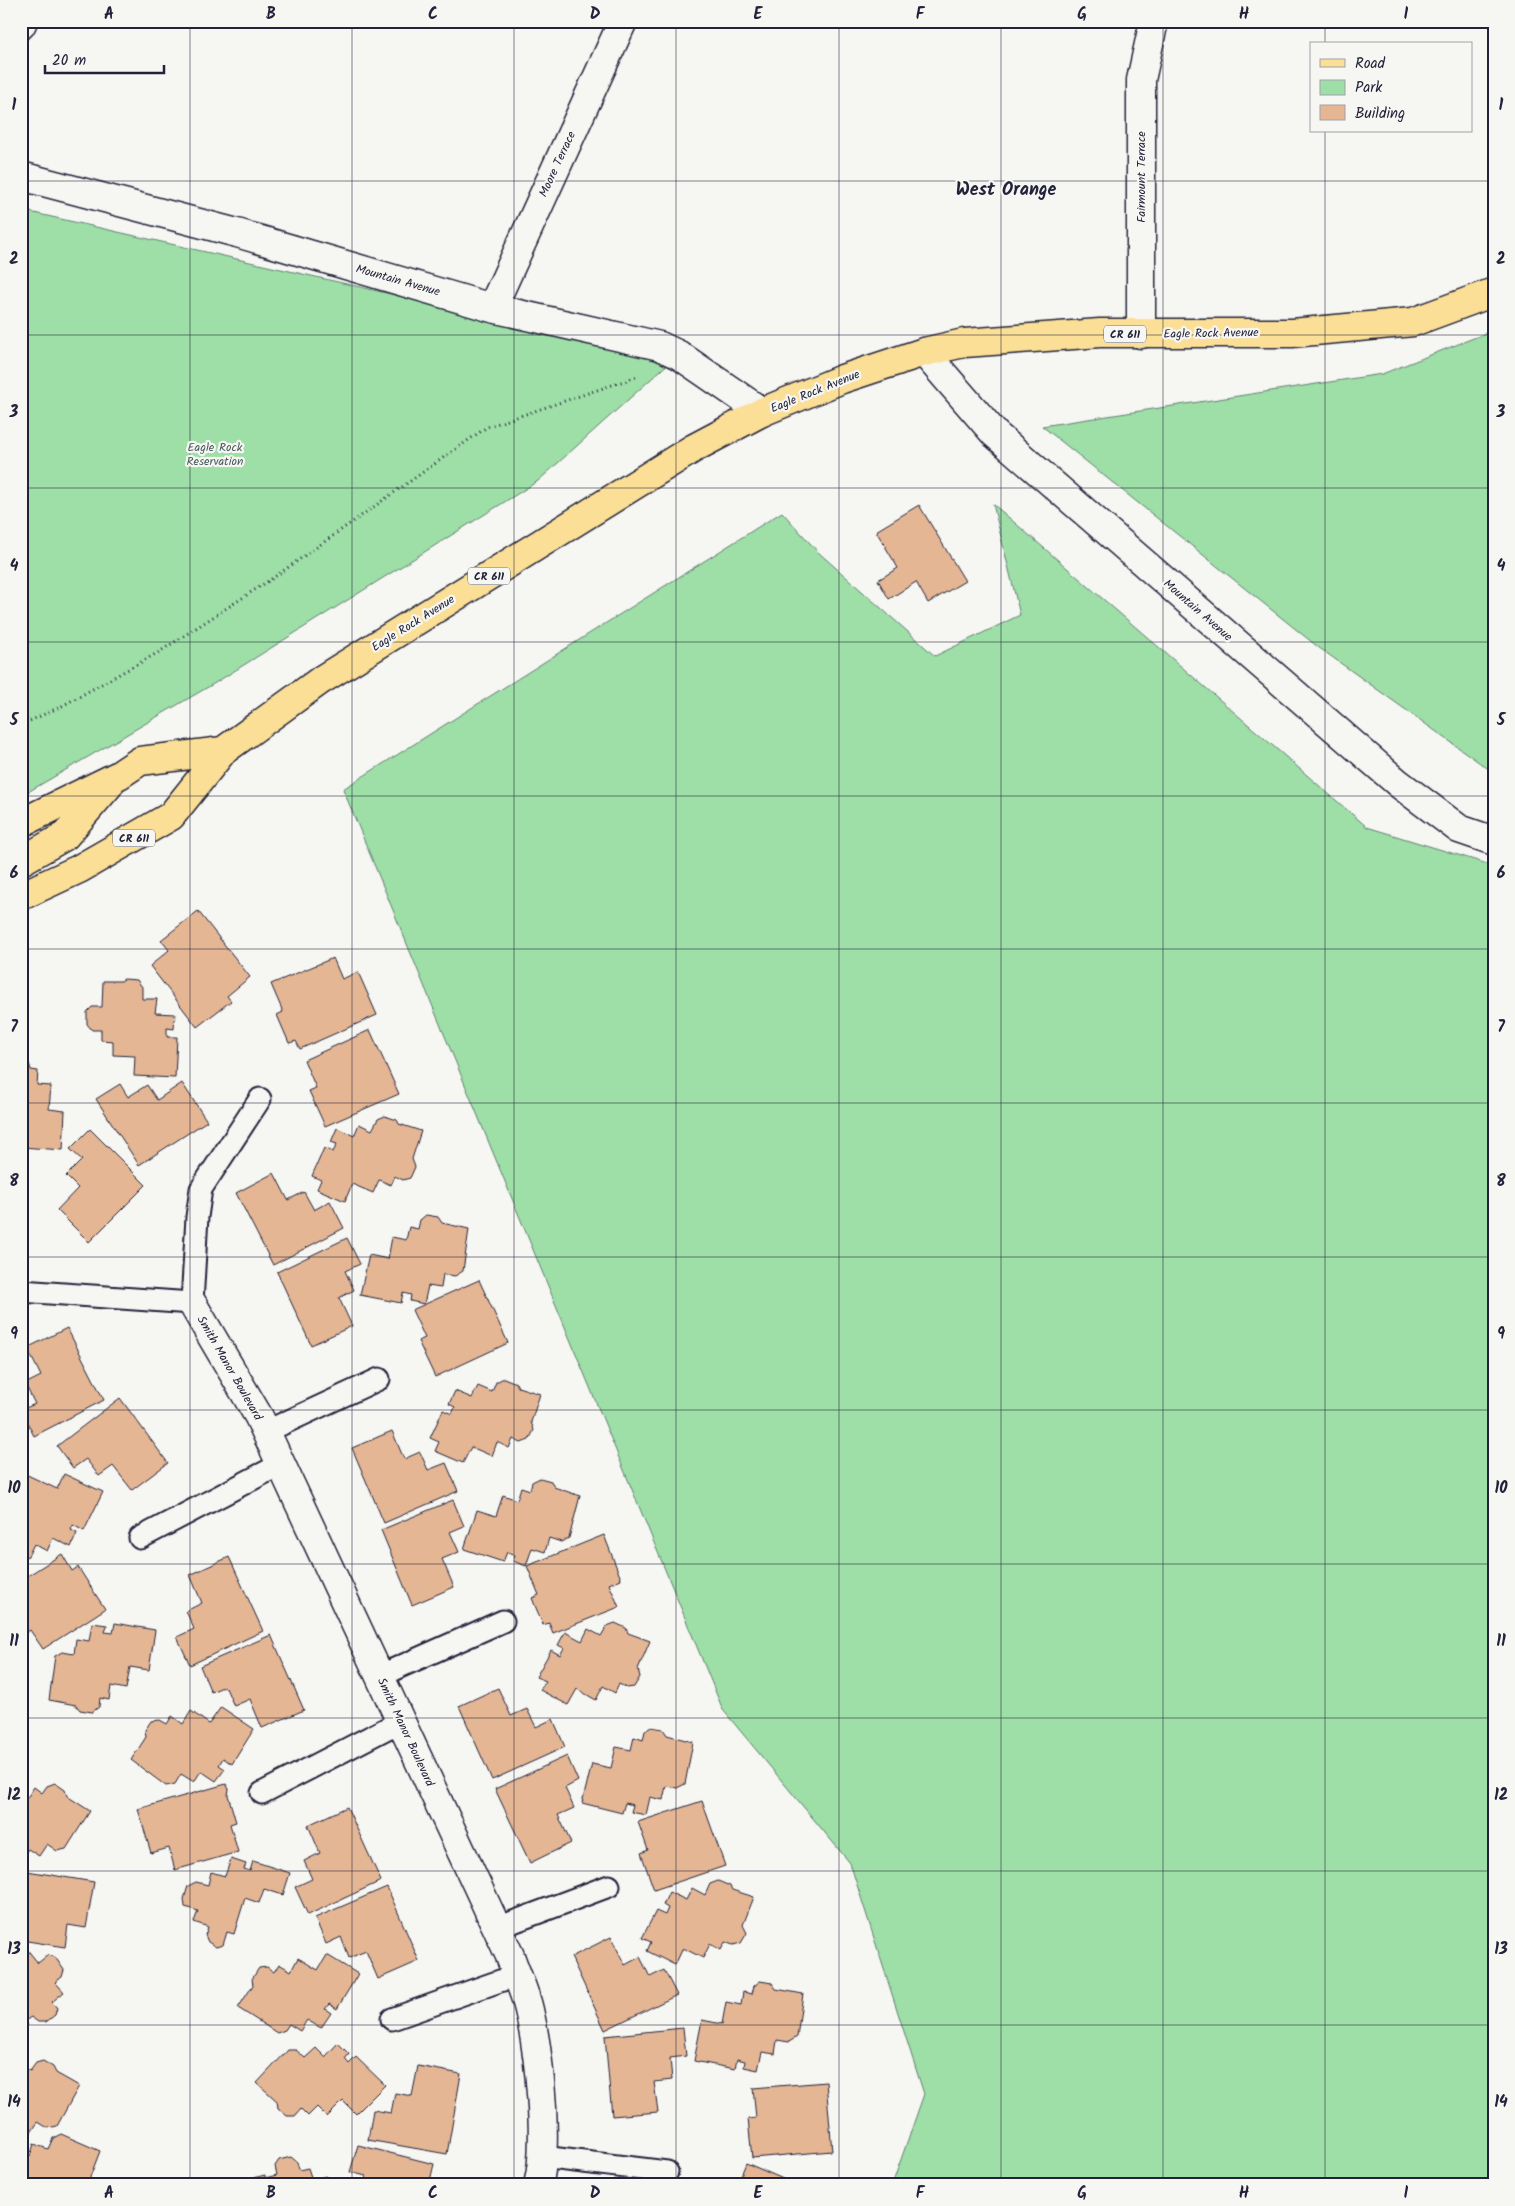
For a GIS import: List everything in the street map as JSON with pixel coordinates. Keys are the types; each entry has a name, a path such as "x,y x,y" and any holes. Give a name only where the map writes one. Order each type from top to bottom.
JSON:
{"main road":[{"name":"Eagle Rock Avenue","path":"21,896 79,869 171,816 223,751 322,680 694,448 762,412 842,379 924,352 964,342 1100,333 1292,332 1413,322 1494,292"},
{"name":"Eagle Rock Avenue","path":"21,823 118,775 140,761 223,751"},
{"path":"21,861 64,836 118,775"}],"street":[{"path":"21,25 23,21"},
{"name":"Moore Terrace","path":"492,308 623,21"},
{"name":"Fairmount Terrace","path":"1140,334 1141,80 1154,21"},
{"name":"Mountain Avenue","path":"21,176 237,233 492,308 660,346 679,354 762,412"},
{"name":"Mountain Avenue","path":"924,352 995,434 1398,783 1460,829 1494,841"},
{"name":"Smith Manor Boulevard","path":"192,1303 259,1417 497,1928 516,1975 529,2010 540,2083 542,2169 538,2185"}],"lane":[{"path":"21,1291 192,1303 197,1217 201,1189 260,1099"},
{"path":"266,1432 379,1378"},
{"path":"140,1538 281,1464"},
{"path":"380,1676 503,1621"},
{"path":"262,1793 401,1721"},
{"path":"497,1928 610,1886"},
{"path":"392,2020 516,1975"},
{"path":"542,2157 667,2172"}],"path":[{"path":"21,725 62,706 159,652 273,578 487,427 641,376"}],"green space":[{"name":"Eagle Rock Reservation","path":"21,210 668,357 671,361 538,481 215,683 21,796"},
{"path":"1494,330 1494,773 1318,647 1042,426 1382,374"},
{"path":"993,504 1367,827 1494,866 1494,2185 892,2185 924,2094 850,1863 723,1710 343,789 782,512 818,552 935,656 1020,615"}],"building":[{"path":"919,505 965,581 928,603 916,582 889,599 878,580 898,568 876,531"},
{"path":"198,911 250,977 227,996 231,1001 197,1027 150,966 169,950 161,940"},
{"path":"333,958 342,979 358,972 377,1015 300,1049 296,1041 289,1043 277,1015 283,1012 271,984"},
{"path":"124,979 137,980 142,987 142,999 157,999 155,1013 175,1014 174,1029 167,1028 167,1037 177,1037 175,1078 134,1076 135,1056 113,1055 113,1041 101,1040 101,1030 92,1030 87,1024 87,1012 92,1007 102,1007 103,981 121,981"},
{"path":"370,1030 399,1094 325,1126 309,1091 316,1088 304,1060"},
{"path":"21,1056 29,1063 31,1070 38,1071 37,1085 51,1086 49,1109 65,1111 63,1150 21,1147"},
{"path":"182,1083 207,1121 139,1165 96,1099 120,1084 128,1097 147,1085 157,1100"},
{"path":"385,1116 397,1120 399,1124 421,1131 412,1159 415,1167 410,1178 403,1180 395,1176 391,1185 379,1180 373,1193 352,1184 345,1201 317,1189 321,1180 312,1176 324,1148 333,1152 337,1144 331,1142 337,1128 354,1136 359,1124 372,1130 378,1119"},
{"path":"90,1129 146,1185 89,1242 57,1210 78,1188 66,1176 82,1160 70,1149"},
{"path":"274,1173 288,1200 304,1192 314,1210 330,1201 344,1228 273,1265 236,1193"},
{"path":"426,1215 438,1217 442,1223 469,1229 463,1271 455,1276 443,1274 441,1288 428,1286 424,1304 410,1301 411,1295 403,1293 401,1303 360,1295 369,1255 388,1259 392,1237 406,1240 409,1227 418,1229 420,1220"},
{"path":"347,1238 360,1264 345,1271 354,1290 339,1298 352,1326 311,1345 277,1272"},
{"path":"479,1280 508,1343 435,1377 418,1341 425,1338 412,1310"},
{"path":"67,1328 104,1400 34,1436 21,1410 35,1404 25,1384 41,1376 27,1348"},
{"path":"504,1378 516,1383 518,1387 540,1394 531,1422 534,1430 529,1440 521,1443 513,1439 509,1448 497,1442 492,1456 471,1447 463,1463 435,1451 439,1442 430,1438 443,1410 452,1414 455,1407 449,1404 455,1391 472,1398 478,1386 492,1392 496,1382"},
{"path":"120,1398 168,1463 132,1490 113,1466 99,1476 86,1459 73,1468 57,1446"},
{"path":"392,1431 404,1459 420,1452 428,1470 446,1463 458,1491 384,1523 352,1448"},
{"path":"21,1472 57,1489 64,1474 103,1492 84,1531 73,1525 71,1530 77,1533 71,1547 53,1538 47,1551 34,1544 28,1556 21,1558"},
{"path":"540,1478 551,1481 554,1487 580,1496 569,1538 561,1542 549,1538 545,1552 532,1548 526,1566 513,1561 515,1555 507,1552 503,1562 464,1549 477,1510 496,1516 503,1495 517,1500 521,1487 530,1490 532,1482"},
{"path":"453,1500 464,1526 450,1532 459,1552 442,1559 454,1587 412,1605 381,1530"},
{"path":"604,1535 621,1579 609,1584 619,1607 553,1633 549,1623 543,1625 532,1598 539,1595 527,1566"},
{"path":"62,1554 72,1571 78,1567 105,1609 43,1649 30,1630 21,1636 21,1580"},
{"path":"229,1557 263,1631 190,1665 177,1637 194,1629 186,1611 202,1603 190,1575"},
{"path":"92,1623 107,1625 105,1632 113,1633 115,1623 155,1630 149,1670 130,1667 126,1689 111,1686 109,1700 100,1698 99,1707 92,1712 80,1710 76,1705 49,1700 55,1656 62,1652 74,1654 76,1639 89,1641"},
{"path":"615,1623 626,1628 628,1633 650,1641 638,1669 640,1677 634,1687 627,1688 619,1684 615,1693 603,1686 596,1700 577,1689 568,1705 540,1690 546,1681 536,1677 551,1650 560,1655 564,1648 558,1645 565,1632 582,1641 588,1629 601,1636 607,1626"},
{"path":"271,1635 304,1710 262,1728 250,1699 234,1706 225,1686 211,1692 200,1666"},
{"path":"498,1688 511,1716 527,1709 536,1727 553,1719 565,1747 492,1780 459,1706"},
{"path":"221,1707 254,1729 232,1764 223,1758 219,1765 225,1769 216,1781 201,1771 194,1782 181,1774 175,1784 166,1786 131,1760 146,1737 145,1730 151,1721 160,1720 167,1724 172,1716 183,1724 191,1711 209,1724"},
{"path":"651,1727 663,1729 667,1735 693,1742 685,1784 677,1788 666,1786 663,1800 650,1797 646,1815 631,1812 633,1805 625,1803 622,1813 582,1803 592,1764 611,1768 616,1747 631,1750 634,1737 643,1740 645,1731"},
{"path":"567,1756 578,1781 565,1788 574,1808 558,1815 571,1843 530,1863 495,1789"},
{"path":"55,1783 65,1790 67,1796 90,1811 66,1849 57,1851 47,1844 39,1856 28,1849 21,1859 21,1794 27,1798 34,1787 42,1793 47,1786"},
{"path":"226,1784 229,1789 228,1795 236,1822 230,1824 238,1852 175,1870 169,1848 151,1853 138,1809"},
{"path":"702,1801 725,1866 654,1890 641,1853 648,1850 638,1822"},
{"path":"347,1807 381,1881 308,1915 295,1887 312,1879 304,1861 320,1853 308,1825"},
{"path":"231,1859 246,1864 244,1869 250,1871 253,1861 290,1873 283,1895 264,1889 259,1903 245,1898 234,1934 227,1932 223,1945 216,1947 208,1942 205,1935 208,1927 194,1922 198,1911 185,1907 184,1899 188,1886 196,1882 208,1885 211,1872 225,1876"},
{"path":"21,1870 94,1882 86,1928 68,1925 65,1947 21,1940"},
{"path":"718,1881 730,1886 732,1890 754,1897 743,1925 747,1933 741,1943 733,1945 725,1942 721,1950 710,1944 703,1958 683,1948 675,1965 647,1951 651,1942 642,1938 656,1911 665,1915 668,1908 663,1905 669,1892 686,1900 692,1888 705,1895 710,1884"},
{"path":"387,1887 419,1961 378,1979 366,1951 349,1958 341,1937 326,1944 315,1918"},
{"path":"611,1937 625,1965 640,1957 650,1977 664,1970 677,1995 605,2030 571,1957"},
{"path":"26,1948 38,1963 48,1955 55,1957 64,1970 62,1977 55,1982 64,1992 52,2002 57,2008 55,2015 46,2022 38,2022 31,2017 25,2021 28,2025 21,2030 21,1952"},
{"path":"327,1955 358,1974 337,2009 329,2004 325,2009 331,2013 321,2028 307,2020 300,2031 289,2024 285,2030 277,2033 238,2008 253,1985 252,1979 259,1968 267,1967 274,1972 279,1964 291,1971 298,1958 318,1970"},
{"path":"760,1981 772,1983 776,1989 803,1994 797,2037 789,2042 777,2040 775,2054 762,2052 758,2070 744,2067 745,2061 737,2059 735,2069 694,2061 702,2020 722,2024 726,2002 741,2005 743,1992 752,1994 754,1986"},
{"path":"683,2028 686,2056 670,2058 672,2080 654,2082 658,2112 612,2116 605,2036"},
{"path":"338,2043 349,2054 345,2059 349,2064 356,2057 385,2085 356,2114 343,2101 327,2117 317,2107 308,2116 301,2109 295,2116 287,2116 278,2108 277,2101 257,2083 288,2050 296,2050 305,2058 316,2048 325,2057"},
{"path":"43,2061 53,2067 56,2073 79,2086 57,2126 48,2128 38,2122 30,2134 21,2129 21,2067 30,2071 36,2063"},
{"path":"418,2066 461,2074 447,2154 368,2140 373,2110 391,2113 395,2093 412,2096"},
{"path":"826,2082 832,2151 752,2158 748,2119 756,2118 753,2088"},
{"path":"61,2134 100,2151 90,2177 92,2185 21,2185 21,2153 30,2156 34,2144 48,2149 53,2138"},
{"path":"358,2145 434,2164 429,2185 364,2185 366,2176 350,2172"},
{"path":"291,2157 297,2162 299,2170 308,2168 312,2180 326,2176 328,2185 244,2185 242,2181 265,2175 265,2178 277,2175 275,2166 279,2160"},
{"path":"746,2163 797,2185 737,2185"}],"district":[{"name":"West Orange","path":"1006,189"}]}
